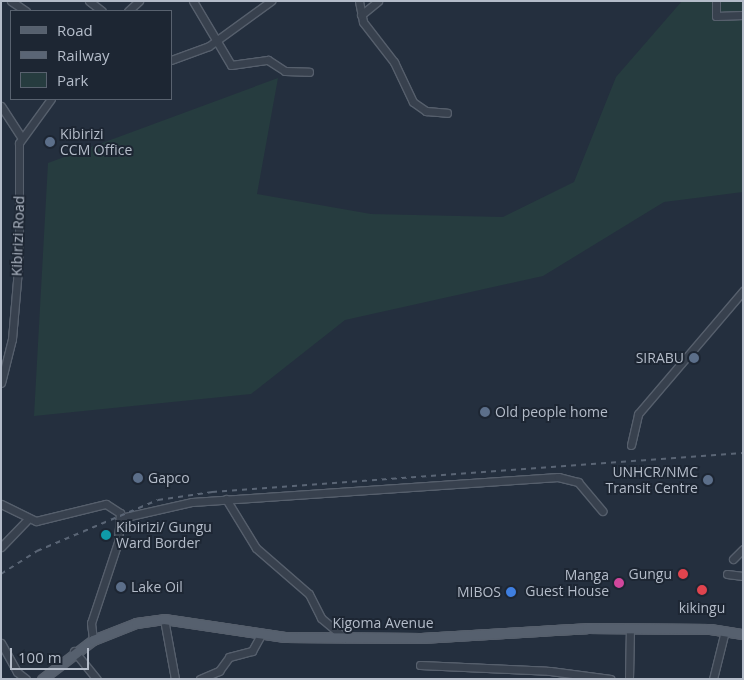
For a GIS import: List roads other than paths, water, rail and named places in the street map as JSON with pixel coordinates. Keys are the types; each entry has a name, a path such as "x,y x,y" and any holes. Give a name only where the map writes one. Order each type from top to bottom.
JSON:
{"main road":[{"name":"Kigoma Avenue","path":"42,679 50,670 74,651 94,640 136,623 164,620 220,625 261,635 345,638 630,628 724,631 743,634"}],"street":[{"path":"11,1 24,10"},
{"path":"89,1 101,10"},
{"path":"129,10 139,1"},
{"path":"193,1 234,66 268,60 284,71 309,72"},
{"path":"172,60 219,40 271,1"},
{"path":"359,1 361,15 371,35 397,66 413,102 426,110 447,113"},
{"path":"361,15 378,1"},
{"path":"716,1 716,16 743,15"},
{"path":"1,106 21,138 50,100"},
{"name":"Kibirizi Road","path":"1,383 12,338 19,257 21,138"},
{"path":"631,445 638,414 743,291"},
{"path":"121,518 180,504 226,499 434,483 566,477 587,489 602,511"},
{"path":"226,499 256,548 309,594 321,618 345,638"},
{"path":"1,504 27,520 43,520 106,504 118,510 121,518 115,556 91,624 94,640"},
{"path":"1,547 27,520"},
{"path":"733,559 743,549"},
{"path":"726,574 743,576"},
{"path":"164,620 175,679"},
{"path":"629,679 630,628"},
{"path":"713,679 724,631"},
{"path":"201,679 219,671 229,657 252,651 261,635"},
{"path":"1,643 17,672 26,679"},
{"path":"74,651 97,679"},
{"path":"420,665 550,671 610,679"},
{"path":"50,670 56,679"}],"railway":[{"path":"1,574 37,551 158,500 212,492 743,453"}],"place":[{"name":"Kibirizi CCM Office","path":"50,142"},
{"name":"SIRABU","path":"694,358"},
{"name":"Old people home","path":"485,412"},
{"name":"Gapco","path":"138,478"},
{"name":"UNHCR/NMC Transit Centre","path":"708,480"},
{"name":"Kibirizi/ Gungu Ward Border","path":"106,535"},
{"name":"Gungu","path":"683,574"},
{"name":"Manga Guest House","path":"619,583"},
{"name":"Lake Oil","path":"121,587"},
{"name":"kikingu","path":"702,590"},
{"name":"MIBOS","path":"511,592"}]}
